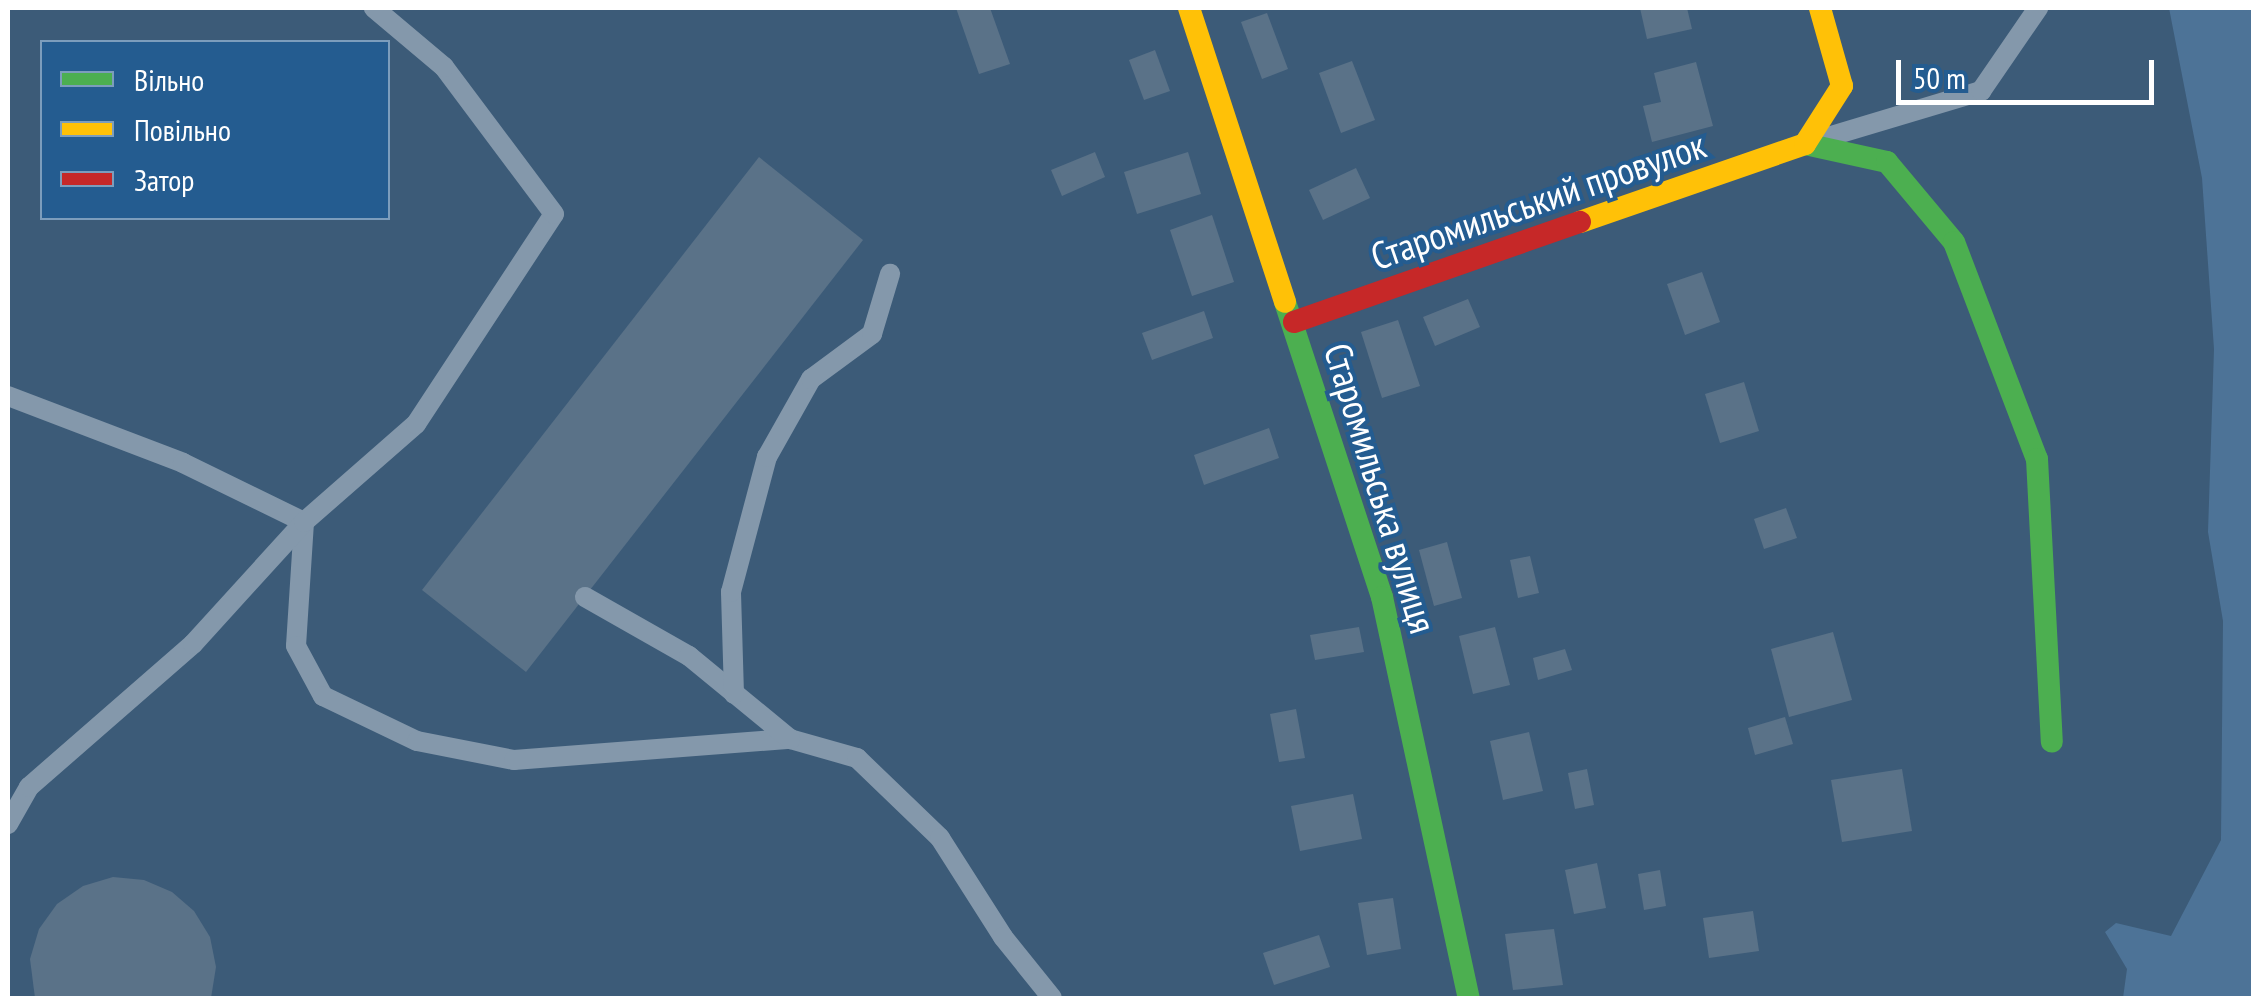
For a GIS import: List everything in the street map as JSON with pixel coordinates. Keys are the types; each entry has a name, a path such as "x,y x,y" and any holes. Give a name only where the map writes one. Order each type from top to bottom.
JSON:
{"street":[{"name":"Старомильська вулиця","path":"1189,8 1382,597 1469,998"},
{"path":"1820,8 1842,86 1805,144 1887,162 1954,242 2037,459 2052,742"},
{"name":"Старомильський провулок","path":"1294,322 1805,144"}],"lane":[{"path":"8,824 29,787 192,644 304,522 416,424 554,214 444,68 374,8"},
{"path":"1805,144 1980,91 2038,8"},
{"path":"734,694 731,592 767,457 811,379 872,334 890,274"},
{"path":"8,396 184,463 304,522"},
{"path":"304,522 296,646 323,696 417,741 514,760 790,740 857,758 940,838 1003,937 1052,998"},
{"path":"585,597 690,656 790,740"}],"water":[{"path":"2169,8 2253,8 2253,998 2123,998 2127,969 2105,932 2116,923 2171,936 2221,840 2223,621 2208,532 2214,349 2202,178"}],"building":[{"path":"956,8 990,8 1010,64 979,74"},
{"path":"1640,8 1687,8 1692,29 1647,39"},
{"path":"1267,13 1288,69 1262,79 1241,22"},
{"path":"1155,50 1170,91 1144,100 1129,60"},
{"path":"1352,61 1375,120 1341,133 1319,73"},
{"path":"1696,62 1713,126 1652,142 1643,106 1661,102 1654,73"},
{"path":"1095,152 1105,177 1062,196 1051,170"},
{"path":"1188,152 1201,194 1137,214 1124,172"},
{"path":"759,157 863,240 526,672 422,590"},
{"path":"1356,168 1370,198 1323,220 1309,190"},
{"path":"1212,215 1234,282 1192,296 1170,230"},
{"path":"1702,272 1720,322 1685,335 1667,284"},
{"path":"1468,299 1480,327 1435,346 1423,317"},
{"path":"1204,311 1213,338 1152,360 1142,333"},
{"path":"1398,320 1420,386 1382,398 1361,332"},
{"path":"1744,382 1759,431 1720,443 1705,394"},
{"path":"1269,428 1279,458 1204,485 1194,455"},
{"path":"1786,508 1797,538 1764,549 1754,519"},
{"path":"1447,542 1462,598 1434,606 1419,550"},
{"path":"1530,556 1539,593 1518,598 1510,560"},
{"path":"1359,627 1364,652 1315,660 1310,635"},
{"path":"1495,627 1510,685 1473,694 1459,636"},
{"path":"1833,632 1852,700 1789,717 1771,649"},
{"path":"1565,649 1572,670 1538,680 1533,658"},
{"path":"1296,709 1305,758 1279,762 1270,714"},
{"path":"1785,717 1793,744 1755,755 1748,728"},
{"path":"1529,732 1543,791 1503,800 1490,741"},
{"path":"1587,769 1594,805 1575,809 1568,773"},
{"path":"1902,769 1912,831 1842,842 1831,780"},
{"path":"1353,794 1362,839 1300,851 1291,806"},
{"path":"1597,863 1606,908 1574,914 1565,870"},
{"path":"1660,870 1666,906 1644,910 1638,874"},
{"path":"113,877 144,880 172,892 194,911 210,937 216,967 211,998 35,998 30,959 39,929 57,904 83,886"},
{"path":"1393,898 1401,949 1367,955 1358,903"},
{"path":"1753,911 1759,951 1709,958 1703,918"},
{"path":"1554,929 1563,985 1513,990 1505,934"},
{"path":"1319,935 1330,967 1274,985 1263,953"}],"traffic: fast":[{"path":"1805,144 1887,162 1954,242 2037,459 2052,742"},
{"path":"1285,302 1382,597 1469,998"}],"traffic: slow":[{"path":"1189,8 1285,302"},
{"path":"1580,222 1805,144 1842,86 1820,8"}],"traffic: jam":[{"path":"1294,322 1580,222"}]}
